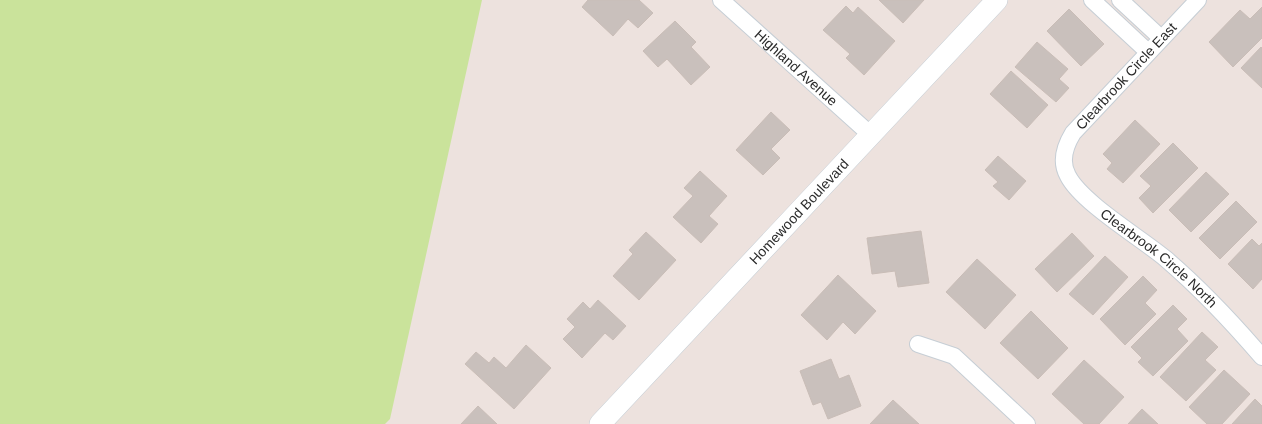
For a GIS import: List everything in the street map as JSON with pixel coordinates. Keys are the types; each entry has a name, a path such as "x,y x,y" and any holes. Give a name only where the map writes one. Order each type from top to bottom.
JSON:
{"street":[{"name":"Highland Avenue","path":"721,0 872,136"},
{"name":"Homewood Boulevard","path":"600,424 872,136 997,0"},
{"path":"1092,0 1148,52"},
{"path":"1120,0 1161,38"},
{"name":"Clearbrook Circle East","path":"1064,158 1066,144 1073,133 1198,0"},
{"name":"Clearbrook Circle North","path":"1064,158 1066,174 1073,185 1204,293 1262,356"},
{"path":"918,344 954,356 1027,424"}],"green space":[{"path":"0,0 482,0 390,419 385,424 0,424"}],"building":[{"path":"588,0 639,0 653,13 638,28 628,19 613,36 582,7"},
{"path":"879,0 924,0 903,23"},
{"path":"846,6 853,13 858,7 895,41 864,75 846,58 850,54 823,30"},
{"path":"1262,7 1262,38 1233,67 1209,42 1240,10 1250,19"},
{"path":"1069,9 1104,44 1081,66 1047,31"},
{"path":"675,21 696,42 691,47 710,67 691,85 667,59 658,67 643,51"},
{"path":"1037,42 1068,69 1059,79 1069,88 1056,102 1015,67"},
{"path":"1262,48 1262,88 1241,68"},
{"path":"1011,71 1048,105 1027,128 990,94"},
{"path":"771,112 790,130 771,149 780,158 763,175 736,150"},
{"path":"1135,120 1160,144 1123,183 1107,169 1112,163 1103,154"},
{"path":"1173,143 1198,168 1153,213 1139,198 1151,186 1140,176"},
{"path":"998,156 1026,181 1009,200 993,186 998,182 985,170"},
{"path":"700,171 727,196 709,216 718,224 701,243 673,217 693,196 684,188"},
{"path":"1206,172 1229,194 1191,232 1169,210"},
{"path":"1236,201 1257,222 1220,259 1199,238"},
{"path":"921,231 929,283 898,287 895,271 872,274 867,238"},
{"path":"646,232 676,260 639,300 613,276 633,254 629,250"},
{"path":"1072,233 1094,256 1057,292 1035,269"},
{"path":"1252,239 1259,246 1262,243 1262,279 1253,289 1228,264"},
{"path":"1105,256 1128,277 1093,315 1069,294"},
{"path":"977,259 1016,295 985,329 946,292"},
{"path":"838,275 876,311 855,334 843,322 827,340 801,315"},
{"path":"1143,276 1157,290 1145,303 1156,314 1125,345 1100,319"},
{"path":"598,300 626,326 613,340 605,333 582,358 563,339 575,327 567,319 583,302 590,309"},
{"path":"1173,305 1187,319 1177,329 1188,341 1153,376 1138,362 1142,358 1131,347"},
{"path":"1031,311 1068,348 1038,379 1000,343"},
{"path":"1202,332 1218,347 1205,360 1216,370 1186,401 1160,377"},
{"path":"526,345 551,368 514,409 465,364 476,352 489,363 494,357 506,368"},
{"path":"831,359 839,379 849,375 861,406 828,419 821,402 813,405 800,371"},
{"path":"1084,360 1124,397 1099,424 1084,424 1052,394"},
{"path":"1224,370 1250,394 1222,424 1207,424 1189,407"},
{"path":"1255,399 1262,406 1262,424 1232,424"},
{"path":"893,400 919,424 870,424"},
{"path":"478,406 497,424 461,424"},
{"path":"1142,409 1158,424 1128,424"}]}
